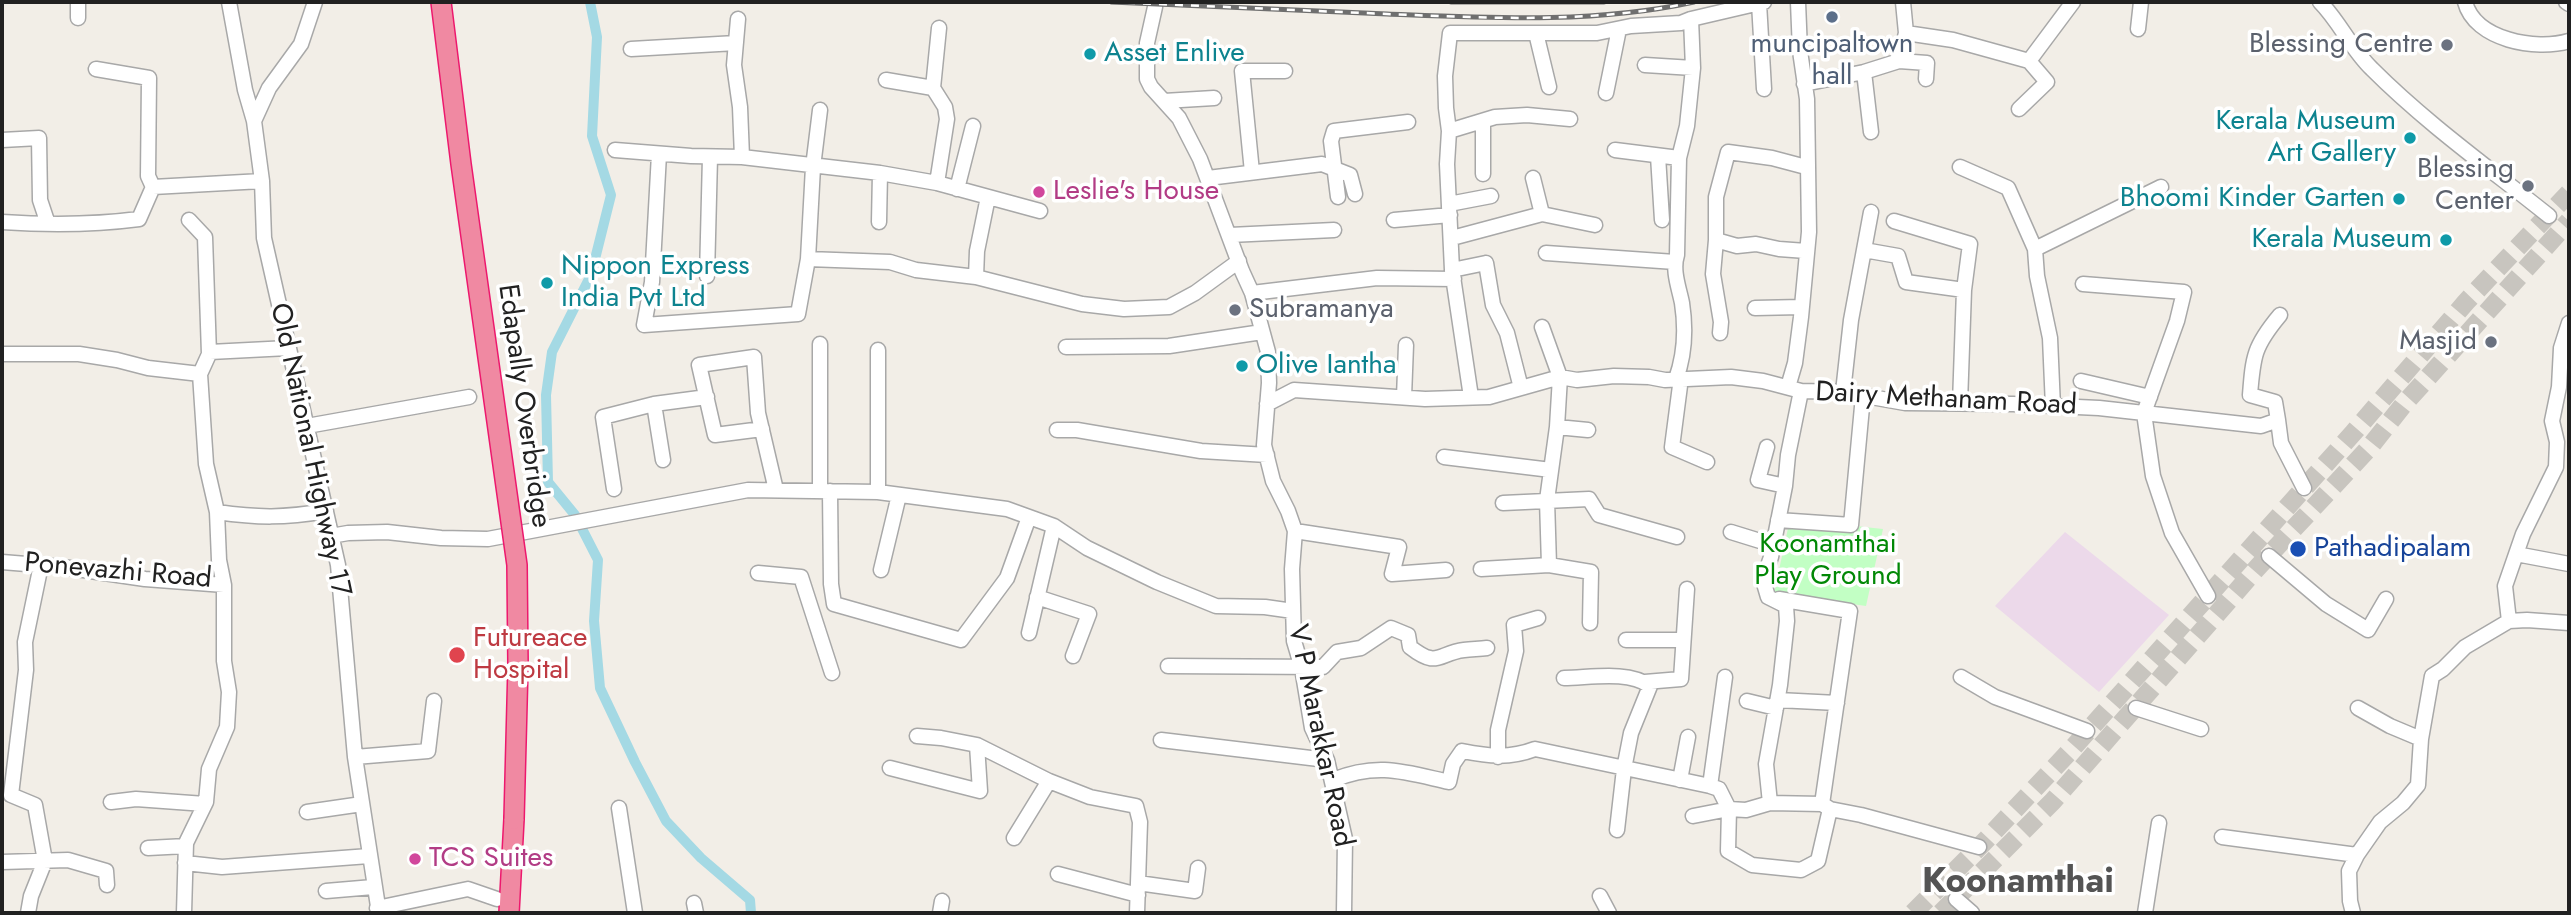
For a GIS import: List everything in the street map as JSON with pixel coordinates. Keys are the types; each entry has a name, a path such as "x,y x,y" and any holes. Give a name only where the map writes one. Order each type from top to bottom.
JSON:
{"highway":[{"name":"Edapally Overbridge","path":"441,2 517,565 518,665 514,819 503,906"}],"street":[{"path":"78,2 78,18"},
{"name":"Old National Highway 17","path":"229,2 245,90 254,121 262,181 264,238 338,565 355,757 378,911"},
{"path":"254,121 269,88 301,44 315,2"},
{"path":"1770,803 1766,764 1777,704 1787,621 1786,606 1768,597 1763,580 1785,486 1809,205 1807,111 1797,2"},
{"path":"1899,61 1906,33 1903,2"},
{"path":"2029,61 2073,2"},
{"path":"2138,29 2141,2"},
{"path":"2320,2 2334,15 2345,36 2369,66 2412,107 2549,216"},
{"path":"2465,2 2478,24 2505,40 2558,44 2569,41"},
{"path":"1471,397 1453,275 1449,210 1447,164 1450,131 1446,108 1446,76 1450,33 1597,33 1681,23 1762,3 1764,89"},
{"name":"V P Marakkar Road","path":"1155,7 1147,43 1146,70 1151,87 1179,118 1208,178 1252,293 1268,352 1269,383 1264,445 1273,481 1295,531 1292,569 1294,641 1302,668 1312,727 1333,780 1345,839 1344,913"},
{"path":"738,19 734,65 740,107 742,157"},
{"path":"1691,19 1693,68 1687,126 1679,158 1675,262 1685,341 1672,447 1707,462"},
{"path":"937,183 947,119 945,107 933,88 939,28"},
{"path":"1606,93 1619,29"},
{"path":"1536,33 1549,87"},
{"path":"1906,33 1953,40 2029,61 2047,82 2019,109"},
{"path":"631,49 736,43"},
{"path":"1804,84 1864,72 1899,61 1927,63 1926,79"},
{"path":"1645,65 1693,68"},
{"path":"2,222 106,223 139,219 153,187 148,176 149,78 96,69"},
{"path":"1252,172 1242,71 1285,71"},
{"path":"1864,72 1871,132"},
{"path":"886,80 933,88"},
{"path":"1164,101 1214,98"},
{"path":"659,154 652,282 645,325 798,314 808,259 813,167 820,110"},
{"path":"1450,131 1495,117 1527,115 1570,119"},
{"path":"1483,121 1483,174"},
{"path":"1338,197 1331,141 1334,131 1408,122"},
{"path":"957,189 973,125"},
{"path":"2,140 39,138 40,200 48,224"},
{"path":"615,150 742,157 880,173 937,183 1040,211"},
{"path":"1615,150 1679,158"},
{"path":"1720,333 1721,322 1713,274 1716,197 1728,152 1772,158 1807,167"},
{"path":"1658,156 1662,220"},
{"path":"707,276 710,157"},
{"path":"1208,178 1322,164 1350,175 1355,194"},
{"path":"1960,167 2008,188 2035,249 2037,276 2050,338 2053,407"},
{"path":"879,222 880,173"},
{"path":"1533,178 1542,214"},
{"path":"153,187 262,181"},
{"path":"2035,249 2161,187"},
{"path":"1394,220 1449,210 1491,196"},
{"path":"976,277 977,251 988,197"},
{"path":"1843,392 1851,320 1871,212"},
{"path":"1452,238 1542,214 1595,225"},
{"path":"2,354 79,355 117,360 148,368 200,374 209,354 205,237 189,220"},
{"path":"1894,221 1970,244 1964,290 1959,403"},
{"path":"1230,235 1334,230"},
{"path":"1716,240 1737,246 1756,244 1807,251"},
{"path":"1864,250 1898,256 1906,282 1964,290"},
{"path":"1546,253 1675,262"},
{"path":"808,259 890,262 916,271 976,277 1082,304 1124,309 1169,307 1239,261"},
{"path":"1252,293 1377,278 1453,275 1486,263 1493,305 1507,333 1521,388"},
{"path":"2083,284 2184,292 2144,414 2153,476 2172,533 2208,596"},
{"path":"1755,308 1801,307"},
{"path":"2280,315 2263,335 2253,356 2250,395 2275,402 2281,443 2304,488"},
{"path":"2509,621 2505,586 2523,534 2556,467 2557,442 2552,421 2559,387 2561,348 2569,323"},
{"path":"1542,327 1560,377 1557,427 1547,500 1549,565"},
{"path":"1066,347 1169,346 1262,332"},
{"path":"820,344 825,491 834,604 961,640 1007,578 1029,517"},
{"path":"1404,397 1406,345"},
{"path":"209,354 216,351 288,348"},
{"path":"878,351 878,492"},
{"path":"762,429 715,435 699,365 754,357 762,429 776,490"},
{"name":"Ponevazhi Road","path":"2,562 145,579 224,585 219,560 217,512 206,464 200,374"},
{"name":"Dairy Methanam Road","path":"1267,404 1294,390 1404,397 1489,397 1560,377 1577,380 1614,376 1679,379 1731,377 1795,389 1843,392 1905,403 2099,408 2261,426 2278,420"},
{"path":"2081,381 2150,397"},
{"path":"1778,520 1851,525 1863,396"},
{"path":"307,426 469,397"},
{"path":"614,489 603,417 654,404 707,397"},
{"path":"654,404 663,460"},
{"path":"1557,427 1588,430"},
{"path":"1057,430 1077,430 1201,451 1267,455"},
{"path":"1768,447 1758,480 1785,486"},
{"path":"1444,457 1551,470"},
{"path":"331,536 387,532 468,540 526,533 725,493 776,490 878,492 1007,509 1054,526 1087,548 1157,582 1216,606 1265,607 1293,611"},
{"path":"881,570 899,495"},
{"path":"1503,503 1590,499 1599,515 1677,537"},
{"path":"217,512 257,518 291,517 326,511"},
{"path":"1029,633 1054,526"},
{"path":"1295,531 1399,547 1392,574 1446,570"},
{"path":"1731,531 1773,545"},
{"path":"2516,554 2569,564"},
{"path":"2269,556 2326,604 2368,629 2386,599"},
{"path":"28,913 31,896 45,861 35,805 11,795 26,670 25,642 41,565"},
{"path":"1481,569 1549,565 1591,572 1590,623"},
{"path":"758,573 802,577 832,673"},
{"path":"184,913 186,846 205,804 209,769 227,727 229,692 224,661 224,585"},
{"path":"1563,678 1624,677 1645,682 1681,679 1687,589"},
{"path":"1037,597 1089,614 1073,656"},
{"path":"1333,780 1357,771 1394,770 1449,782 1452,764 1462,751 1497,757 1520,755 1535,749 1719,789 1729,809 1728,851 1752,864 1801,870 1818,862 1850,611 1768,597"},
{"path":"1497,757 1498,730 1516,651 1514,625 1538,618"},
{"path":"2353,913 2349,872 2357,855 2380,822 2403,803 2418,785 2421,739 2432,676 2465,647 2509,621 2569,623"},
{"path":"1168,666 1323,667 1337,652 1361,648 1391,628 1408,635 1410,647 1429,657 1440,659 1464,650 1487,648"},
{"path":"1626,640 1683,640"},
{"path":"1710,786 1725,677"},
{"path":"1961,677 1995,697 2087,731"},
{"path":"1617,830 1624,769 1632,733 1650,686 1645,682"},
{"path":"355,757 428,751 434,701"},
{"path":"1747,701 1777,704 1837,703"},
{"path":"2358,708 2421,739"},
{"path":"2136,709 2201,729"},
{"path":"916,736 977,745 1090,797 1136,806 1140,814 1137,913"},
{"path":"1681,780 1688,737"},
{"path":"1161,740 1327,760"},
{"path":"890,768 980,791 977,745"},
{"path":"1014,838 1049,780"},
{"path":"111,802 136,799 205,804"},
{"path":"1693,816 1729,809 1746,810 1770,803 1826,807 1979,847"},
{"path":"307,812 362,804"},
{"path":"619,808 635,913"},
{"path":"2145,913 2159,824"},
{"path":"2222,837 2357,855"},
{"path":"148,848 186,846"},
{"path":"185,863 222,867 369,856"},
{"path":"2,862 68,860 106,872 107,885"},
{"path":"1058,874 1138,889 1195,891 1198,868"},
{"path":"326,891 373,887"},
{"path":"378,911 468,889 503,906"},
{"path":"1600,896 1609,913"},
{"path":"1956,899 1972,913"}],"shaded area":[{"path":"2065,532 2169,615 2099,692 1995,606"}],"green space":[{"name":"Koonamthai Play Ground","path":"1790,519 1883,529 1866,606 1774,593"}],"waterway":[{"path":"590,2 597,37 592,136 611,195 591,275 552,352 546,395 548,482 575,515 598,560 594,621 600,688 666,821 701,858 750,900 751,913"}],"tunnel":[{"path":"1913,913 2070,751 2466,302 2569,193"},
{"path":"1941,913 2053,801 2257,568 2369,448 2404,404 2569,221"}],"railway":[{"path":"1111,2 1502,18 1618,14 1694,2"},
{"path":"1451,2 1604,2"}],"place":[{"name":"muncipaltown hall","path":"1832,17"},
{"name":"Blessing Centre","path":"2447,45"},
{"name":"Asset Enlive","path":"1090,54"},
{"name":"Kerala Museum Art Gallery","path":"2410,138"},
{"name":"Blessing Center","path":"2528,186"},
{"name":"Leslie's House","path":"1039,192"},
{"name":"Bhoomi Kinder Garten","path":"2399,199"},
{"name":"Kerala Museum","path":"2446,240"},
{"name":"Nippon Express India Pvt Ltd","path":"547,283"},
{"name":"Subramanya","path":"1235,310"},
{"name":"Masjid","path":"2491,342"},
{"name":"Olive Iantha","path":"1242,366"},
{"name":"Pathadipalam","path":"2298,549"},
{"name":"Futureace Hospital","path":"457,655"},
{"name":"TCS Suites","path":"415,859"}],"district":[{"name":"Koonamthai","path":"2018,884"}]}
